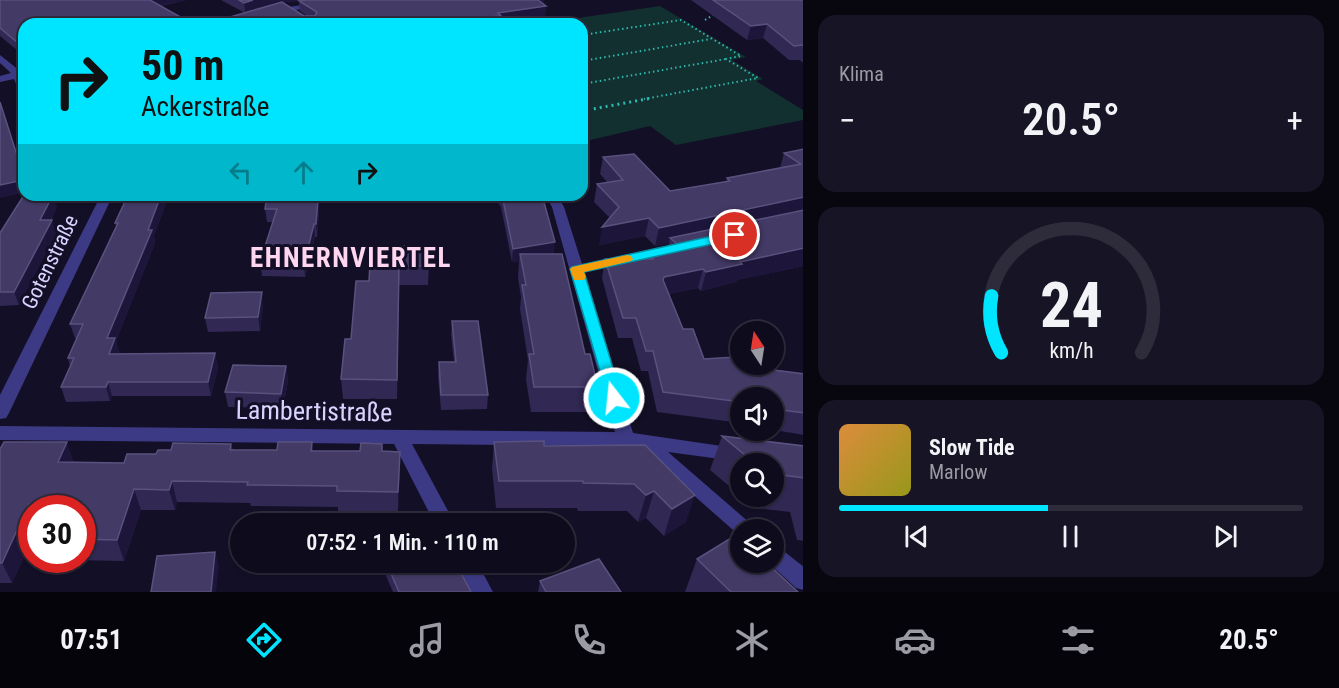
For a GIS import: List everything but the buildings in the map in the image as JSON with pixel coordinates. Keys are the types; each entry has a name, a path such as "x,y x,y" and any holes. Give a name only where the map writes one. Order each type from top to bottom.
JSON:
{"street":[{"path":"271,0 303,18"},
{"path":"261,13 284,7 330,3"},
{"path":"0,58 18,71"},
{"path":"0,79 18,74"},
{"name":"Gotenstraße","path":"0,413 103,201"},
{"path":"554,201 635,440 731,519"},
{"path":"577,269 702,242"},
{"name":"Lambertistraße","path":"0,433 635,440 730,453"},
{"path":"400,438 439,513"},
{"path":"784,564 803,580"},
{"path":"472,573 482,592"}],"path":[{"path":"705,20 714,14 725,13"},
{"path":"588,34 681,20 741,56 588,83"},
{"path":"588,60 712,39"},
{"path":"588,110 758,78 726,59"}],"green space":[{"path":"660,6 746,57 732,60 763,79 756,81 803,110 803,120 676,145 650,126 588,141 588,18 578,18"}],"slow traffic":[{"path":"579,277 577,269 627,259"}],"district":[{"name":"EHNERNVIERTEL","path":"351,258"}],"route":[{"path":"614,398 577,269 735,235"}]}
